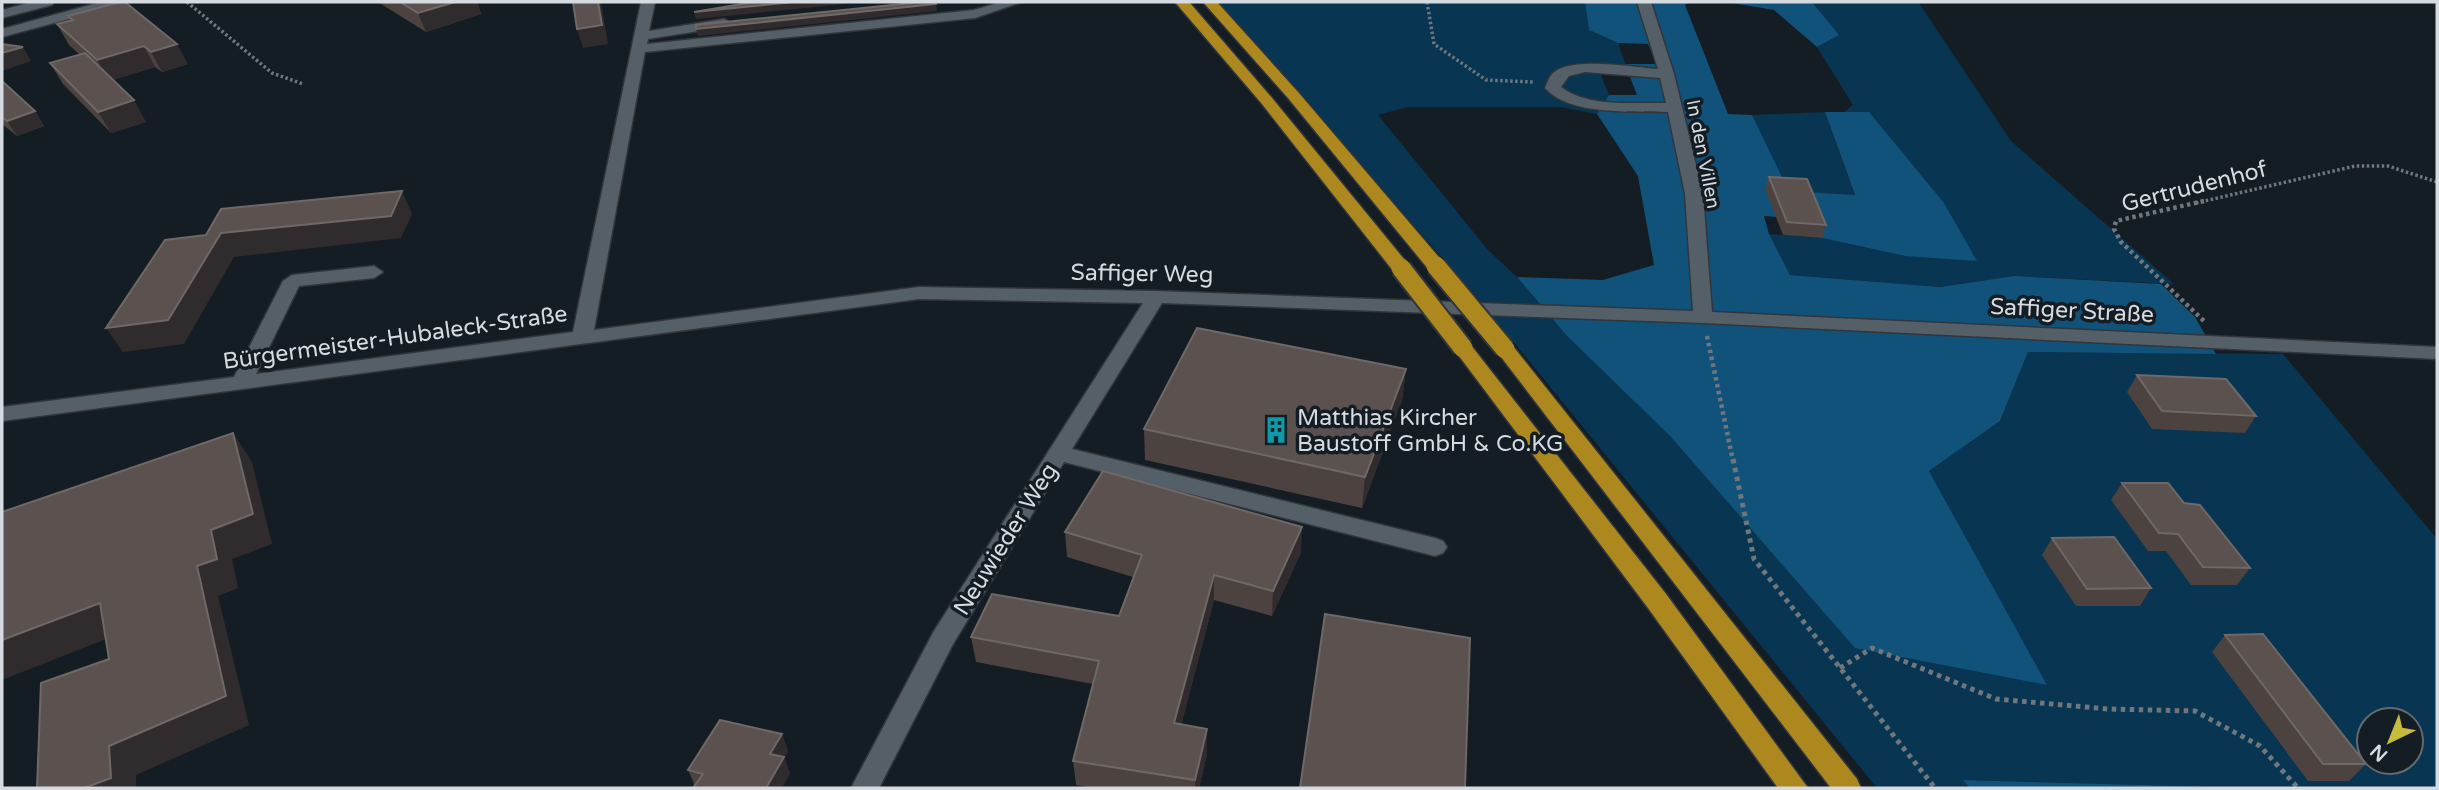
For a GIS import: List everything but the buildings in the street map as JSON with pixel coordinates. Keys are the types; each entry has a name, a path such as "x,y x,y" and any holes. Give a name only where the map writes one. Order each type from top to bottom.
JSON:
{"highway":[{"path":"1182,2 1401,268 1657,601 1794,788"},
{"path":"1210,2 1293,95 1505,349 1847,788"}],"street":[{"path":"2,14 47,2"},
{"path":"2,33 116,2"},
{"name":"Bürgermeister-Hubaleck-Straße","path":"2,414 582,338 648,2"},
{"path":"638,43 975,14 1015,2"},
{"name":"In den Villen","path":"1644,2 1667,74 1694,194 1703,317"},
{"path":"638,43 692,26 733,22"},
{"path":"1667,74 1585,68 1564,72 1553,83 1555,92 1579,101 1674,108"},
{"path":"242,383 292,281 374,272"},
{"name":"Saffiger Weg","path":"582,338 919,293 1156,297 1703,317"},
{"name":"Neuwieder Weg","path":"865,788 943,638 1156,297"},
{"name":"Saffiger Straße","path":"1703,317 2437,353"},
{"path":"1058,453 1435,547"}],"path":[{"path":"187,2 272,73 303,84"},
{"path":"1427,2 1434,44 1486,80 1553,83"},
{"name":"Gertrudenhof","path":"2219,342 2202,317 2121,242 2114,229 2116,221 2355,166 2388,166 2437,182"},
{"path":"1703,317 1754,559 1936,788"},
{"path":"1840,668 1872,648 1996,699 2108,709 2195,711 2260,746 2298,788"}],"shaded area":[{"path":"1215,2 1585,2 1589,30 1618,43 1629,75 1601,75 1609,95 1597,114 1560,107 1408,107 1378,115 1488,250 1517,277 1566,335 1671,437 2046,685 1929,471 2000,421 2028,352 2283,354 2437,539 2437,788 2254,788 1964,780 1970,788 1877,788 1472,291"},
{"path":"1585,2 1690,2 1685,5 1728,114 1752,115 1789,191 1855,195 1825,112 1869,112 1944,203 1977,261 1905,256 1822,238 1814,220 1764,216 1769,234 1790,275 1940,287 2014,276 2161,284 2195,317 2216,354 2028,352 2000,421 1929,471 2047,685 1855,648 1671,437 1566,335 1517,277 1603,280 1654,265 1638,176 1597,114 1609,95 1637,95 1625,64 1656,64 1648,44 1618,43 1589,30"},
{"path":"1727,2 1812,2 1839,35 1817,47 1774,10"},
{"path":"1812,2 1919,3 2011,141 2174,284 2014,276 1940,287 1790,275 1769,234 1822,238 1905,256 1869,112 1844,112 1853,105 1817,47 1838,35"},
{"path":"1825,112 1855,196 1789,191 1752,115"},
{"path":"1963,780 2254,788 1970,788"}],"place":[{"name":"Matthias Kircher Baustoff GmbH & Co.KG","path":"1276,430"}]}
